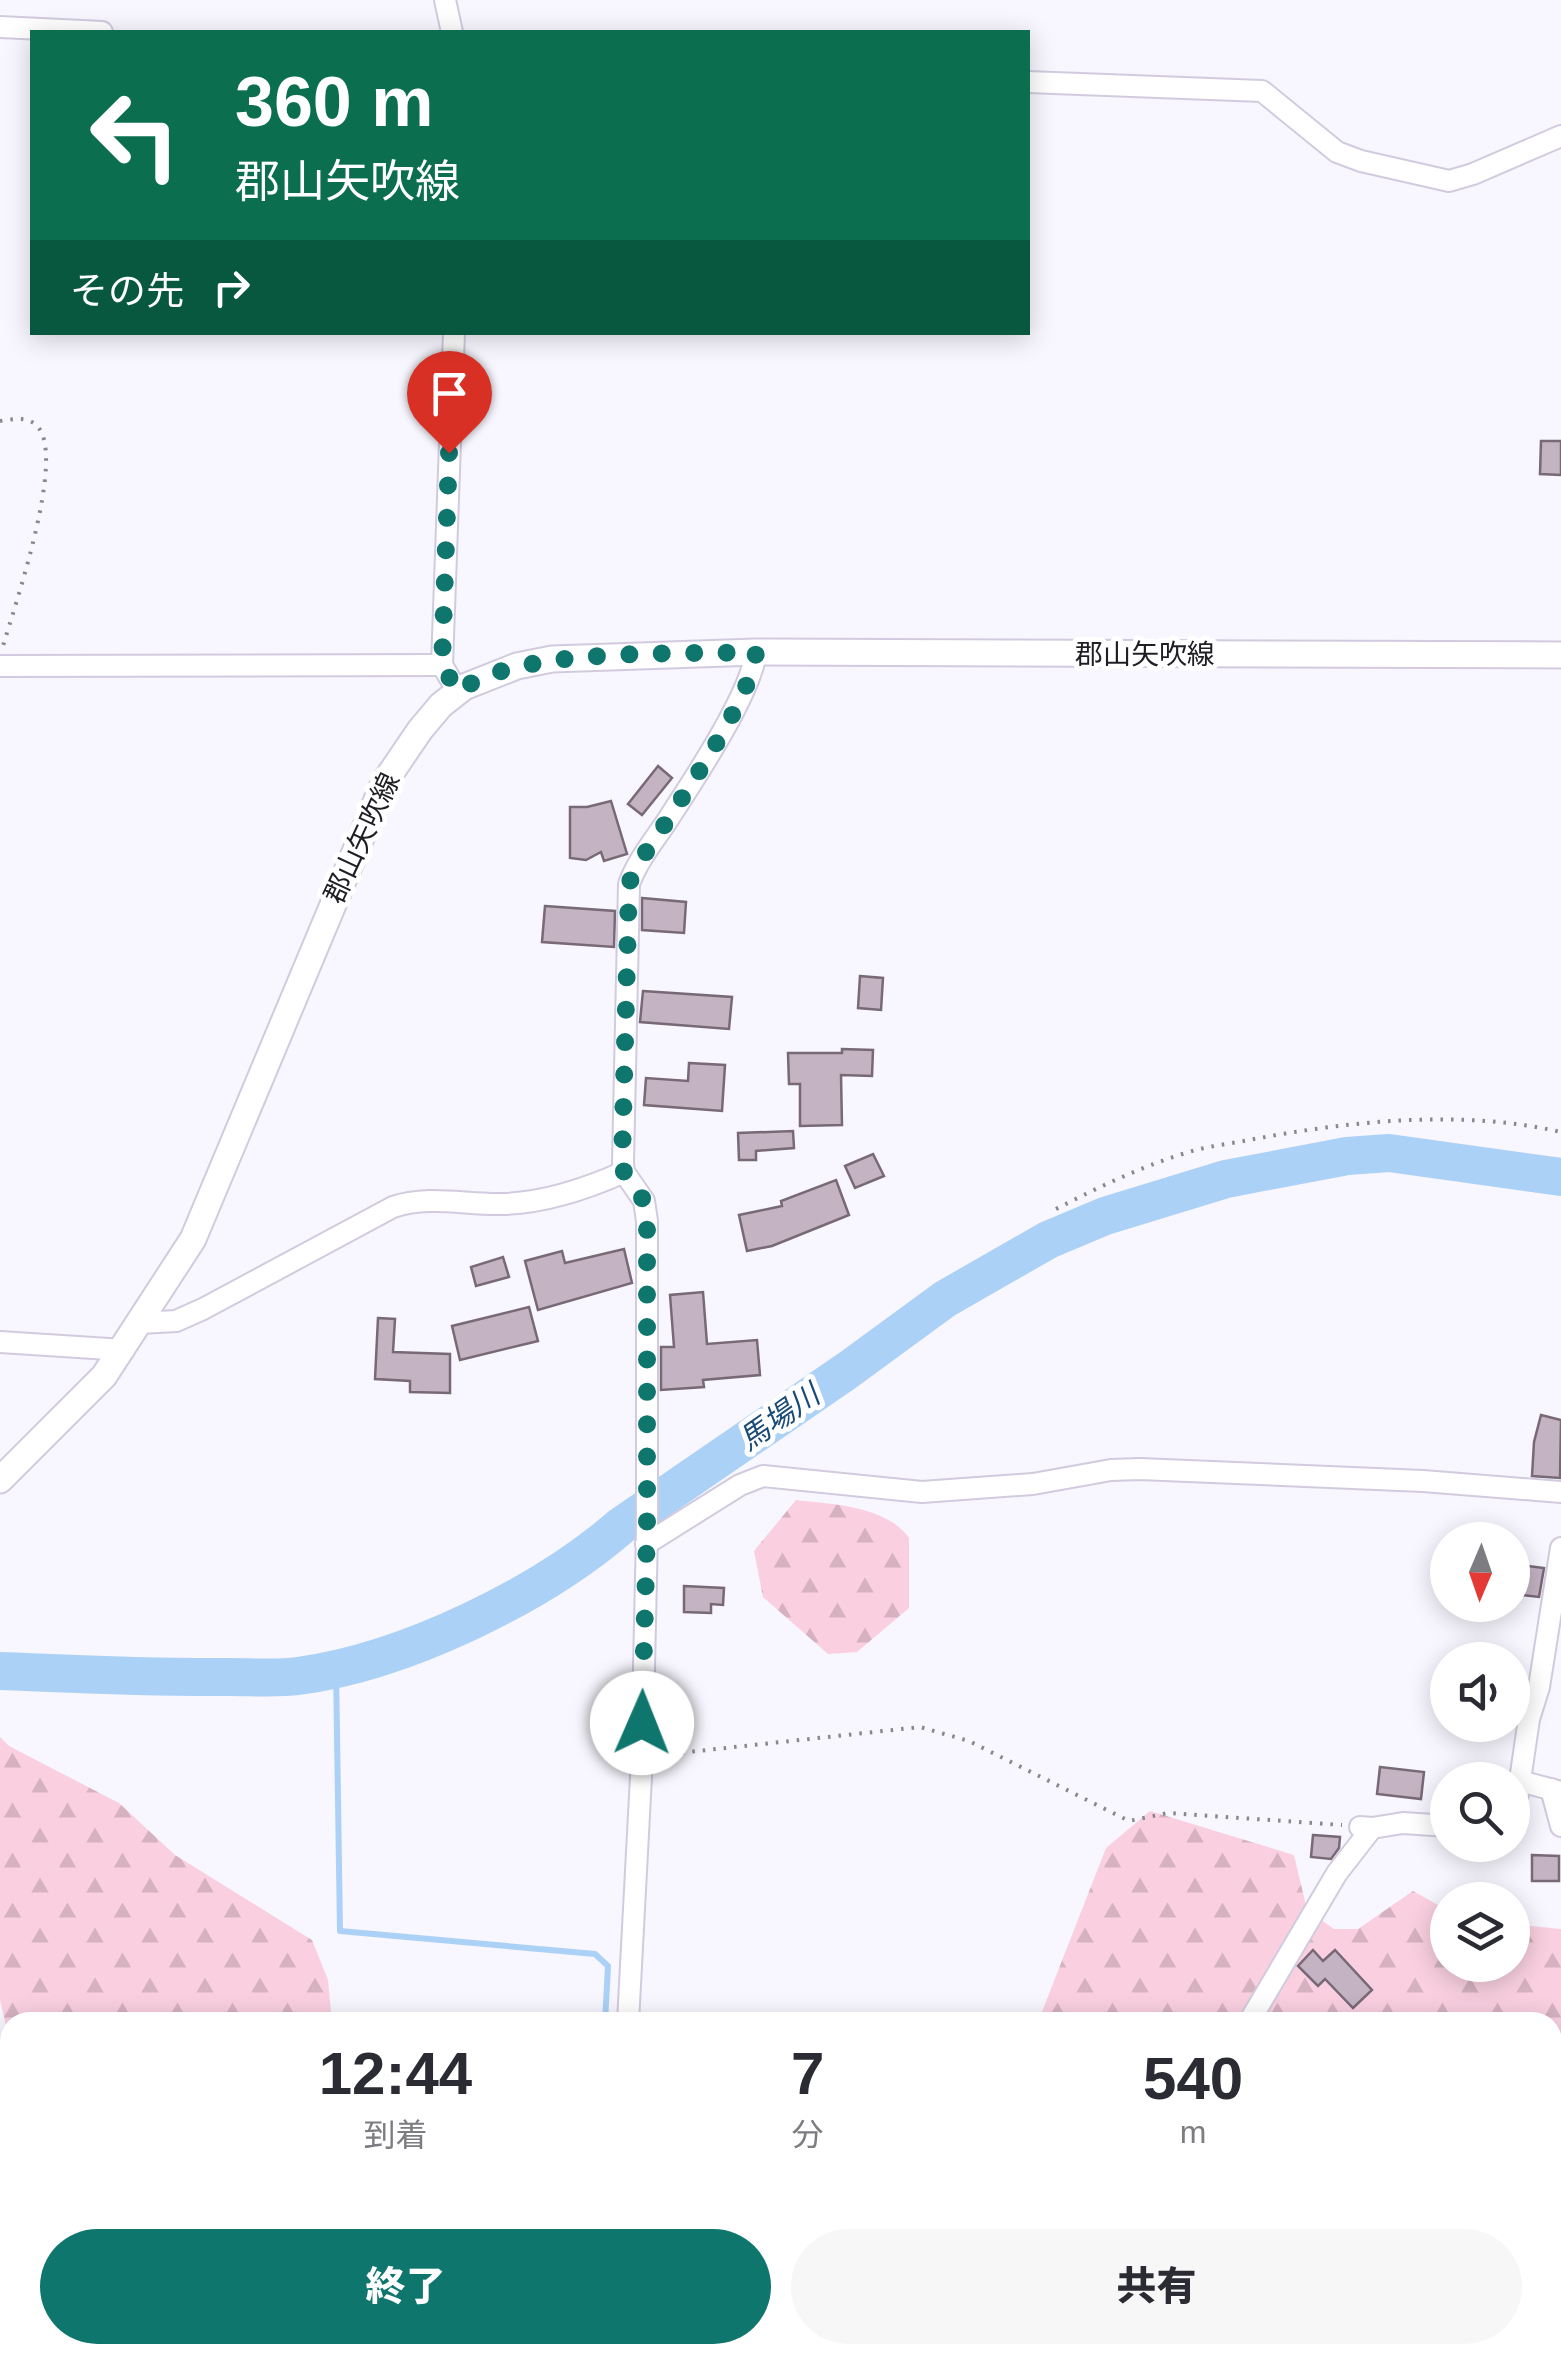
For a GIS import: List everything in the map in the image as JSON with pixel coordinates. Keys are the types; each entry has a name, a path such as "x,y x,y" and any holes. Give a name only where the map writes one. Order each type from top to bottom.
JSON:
{"main road":[{"name":"郡山矢吹線","path":"0,1480 104,1376 193,1239 384,783 412,740 458,692 517,666 552,659 756,652 1561,655"}],"street":[{"path":"445,0 452,30"},
{"path":"0,27 61,30"},
{"path":"1030,82 1262,91 1337,152 1361,162 1449,181 1561,136"},
{"path":"454,335 442,665 458,692"},
{"path":"629,2012 642,1758 647,1221 644,1201 624,1172 629,884 748,686 756,652"},
{"path":"0,666 442,665"},
{"path":"140,1323 176,1321 203,1309 393,1207 412,1201 505,1204 584,1190 624,1172"},
{"path":"0,1342 124,1350"},
{"path":"646,1538 763,1476 922,1492 1032,1484 1140,1469 1561,1492"},
{"path":"1523,1762 1558,1585 1561,1548"},
{"path":"1530,1784 1556,1791 1561,1826"},
{"path":"1254,2012 1364,1827 1430,1825"}],"path":[{"path":"0,421 28,420 40,428 46,443 46,463 34,538 0,656"},
{"path":"1056,1209 1123,1175 1193,1150 1290,1132 1402,1122 1476,1121 1524,1124 1561,1132"},
{"path":"642,1758 906,1726 969,1741 1129,1821 1168,1813 1364,1827"}],"green space":[{"path":"796,1500 873,1513 899,1527 909,1538 909,1608 857,1652 828,1654 763,1597 754,1551"},
{"path":"0,1737 9,1746 119,1803 175,1855 312,1940 328,1980 331,2012 3,2012"},
{"path":"1150,1811 1294,1855 1307,1910 1334,1929 1358,1929 1413,1891 1430,1900 1430,1982 1530,1982 1530,1926 1561,1929 1561,2012 1042,2012 1106,1848"}],"building":[{"path":"1541,441 1561,441 1561,475 1540,474"},
{"path":"658,766 672,778 642,815 628,804"},
{"path":"611,801 627,854 604,861 601,852 586,860 570,858 570,807"},
{"path":"642,898 686,902 684,933 642,930"},
{"path":"545,906 615,911 614,947 542,942"},
{"path":"860,976 883,978 881,1010 858,1008"},
{"path":"643,991 732,997 729,1029 640,1022"},
{"path":"842,1049 873,1050 872,1076 841,1075 842,1125 800,1126 800,1084 789,1084 788,1053 842,1053"},
{"path":"689,1063 725,1065 722,1111 644,1105 646,1078 688,1081"},
{"path":"793,1131 794,1148 756,1151 756,1160 739,1160 738,1133"},
{"path":"873,1154 884,1176 855,1188 845,1166"},
{"path":"836,1180 849,1215 772,1246 747,1251 739,1215 782,1206 781,1201"},
{"path":"624,1249 632,1283 538,1310 525,1261 562,1251 565,1263"},
{"path":"503,1257 509,1277 476,1286 471,1267"},
{"path":"703,1292 707,1344 757,1340 760,1375 703,1380 704,1387 661,1390 661,1347 674,1347 670,1295"},
{"path":"529,1307 538,1341 460,1360 452,1326"},
{"path":"378,1318 395,1319 393,1352 450,1354 450,1393 410,1392 410,1381 375,1379"},
{"path":"1541,1415 1561,1420 1560,1478 1532,1476"},
{"path":"1530,1566 1544,1568 1539,1597 1530,1596"},
{"path":"684,1586 724,1588 723,1605 711,1604 711,1613 684,1612"},
{"path":"1380,1767 1424,1772 1421,1799 1377,1794"},
{"path":"1313,1835 1340,1837 1339,1848 1331,1859 1311,1857"},
{"path":"1532,1855 1559,1856 1559,1881 1532,1881"},
{"path":"1313,1950 1323,1961 1335,1950 1372,1990 1353,2008 1325,1979 1318,1986 1298,1966"}],"waterway":[{"name":"馬場川","path":"0,1671 281,1677 382,1656 469,1622 551,1577 945,1299 1048,1240 1105,1216 1226,1179 1347,1156 1389,1153 1561,1177"},
{"path":"336,1668 340,1931 595,1954 608,1966 606,2012"}],"route":[{"path":"449,453 442,665 458,692 464,686 517,666 552,659 756,652 748,686 629,884 622,1163 644,1201 647,1221 647,1532 642,1723"}]}
